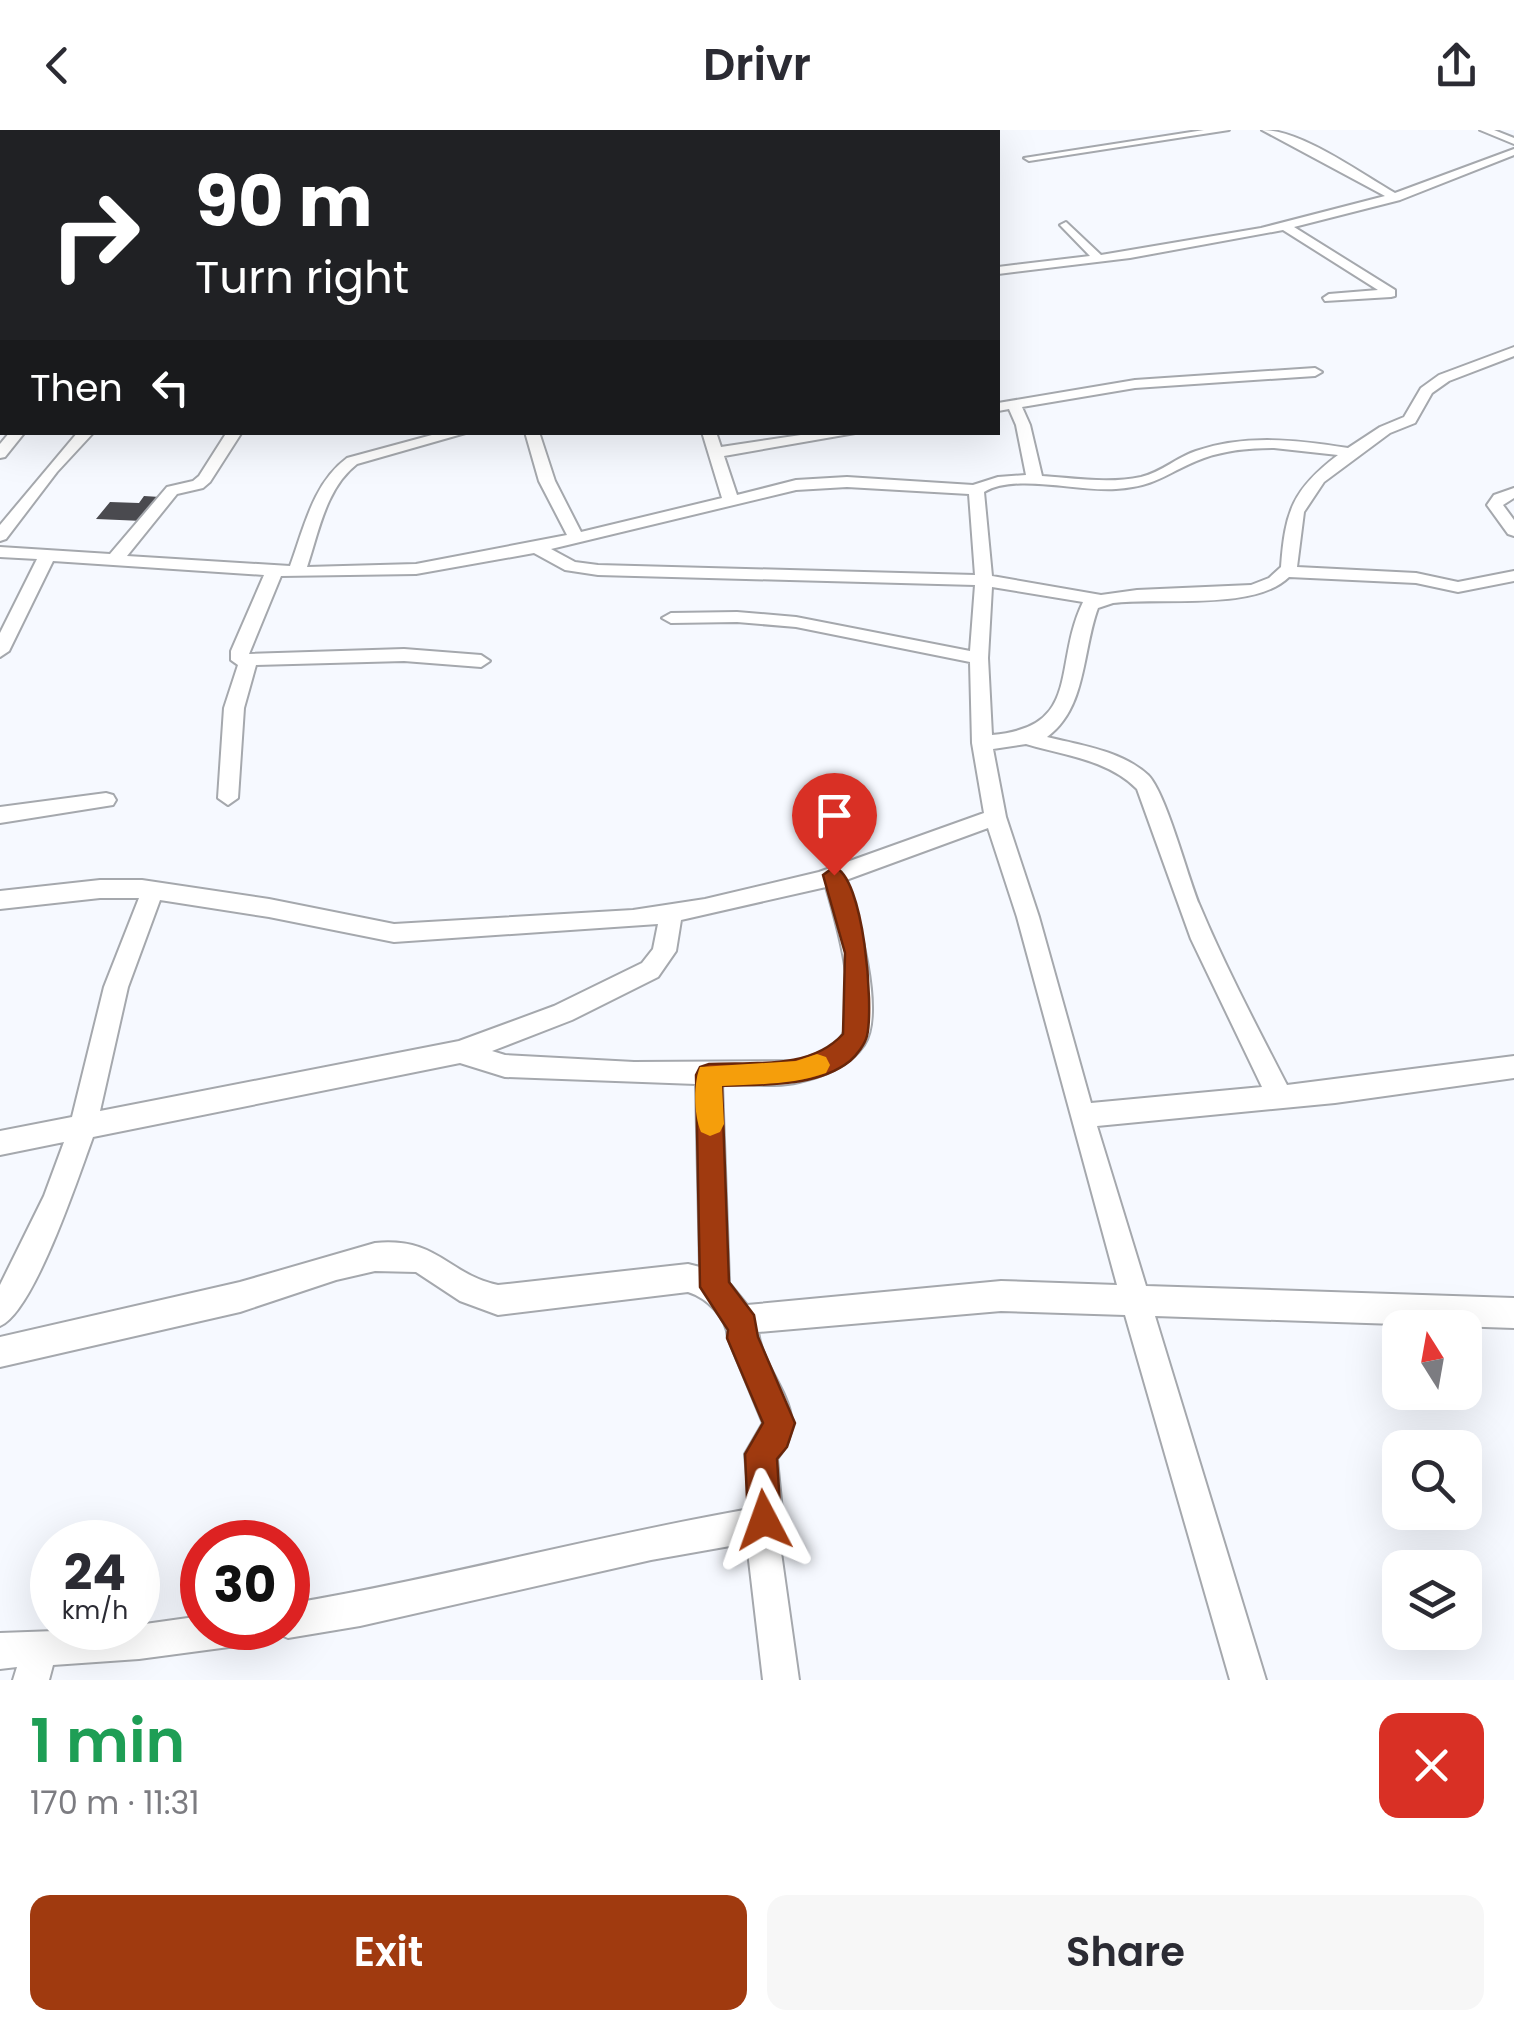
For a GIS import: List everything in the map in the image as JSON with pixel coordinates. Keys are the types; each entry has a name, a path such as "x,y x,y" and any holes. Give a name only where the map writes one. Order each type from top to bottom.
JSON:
{"street":[{"path":"1029,158 1224,130"},
{"path":"1267,130 1303,145 1396,198"},
{"path":"1485,130 1514,141"},
{"path":"1000,272 1099,259 1286,226 1396,198 1514,152"},
{"path":"1066,224 1099,259"},
{"path":"1286,226 1392,293 1329,298"},
{"path":"535,547 571,566 598,570 984,580 1098,600 1258,588 1287,572 1297,502 1321,475 1384,430 1410,420 1426,391 1444,378 1514,351"},
{"path":"1035,482 1027,438 1005,405 1121,386 1314,372"},
{"path":"0,536 52,469 85,435"},
{"path":"115,559 172,490 202,483 233,435"},
{"path":"297,572 319,511 342,468 352,461 451,435"},
{"path":"533,435 546,481 576,537"},
{"path":"710,435 732,501"},
{"path":"714,452 833,435"},
{"path":"0,552 297,572 416,569 535,547 814,483 976,490 988,482 1105,486 1159,476 1198,455 1253,444 1297,445 1351,453"},
{"path":"976,490 984,580 978,658 982,743 995,817 1028,917 1081,1116 1248,1680"},
{"path":"1514,492 1495,505 1514,530"},
{"path":"0,651 48,554"},
{"path":"275,570 240,650 240,660 404,656 481,662"},
{"path":"1287,572 1416,578 1458,587 1514,576"},
{"path":"1030,739 1062,715 1086,614 1098,600"},
{"path":"671,618 737,617 796,622 978,658"},
{"path":"228,798 234,708 248,662"},
{"path":"982,743 1030,739 1124,769 1141,780 1152,796 1163,840 1224,987 1280,1097"},
{"path":"0,814 106,800"},
{"path":"0,900 100,889 152,890 394,933 580,923 670,914 785,890 995,817"},
{"path":"460,1052 505,1066 709,1075 796,1072 840,1054 854,1038 858,1007 856,953 834,875"},
{"path":"0,1310 20,1280 58,1199 83,1127 116,988 152,890"},
{"path":"0,1143 460,1052 563,1013 650,970 669,944 670,914"},
{"path":"1081,1116 1280,1097 1514,1067"},
{"path":"709,1075 714,1287"},
{"path":"0,1352 239,1297 365,1259 398,1254 423,1258 465,1290 498,1300 688,1278 714,1287 743,1326"},
{"path":"781,1680 761,1524 766,1512 761,1454 776,1436 779,1423 742,1338 743,1326 750,1318 1002,1296 1514,1312"},
{"path":"310,1617 650,1543 761,1524"},
{"path":"0,1651 35,1665 180,1639"}],"building":[{"path":"144,496 160,497 143,521 96,519 110,502 139,503"}],"slow traffic":[{"path":"710,1124 709,1075 796,1072 817,1065"}],"route":[{"path":"764,1520 761,1454 776,1436 779,1423 742,1338 743,1326 714,1287 709,1075 796,1072 840,1054 854,1038 859,981 856,953 834,875"}]}
